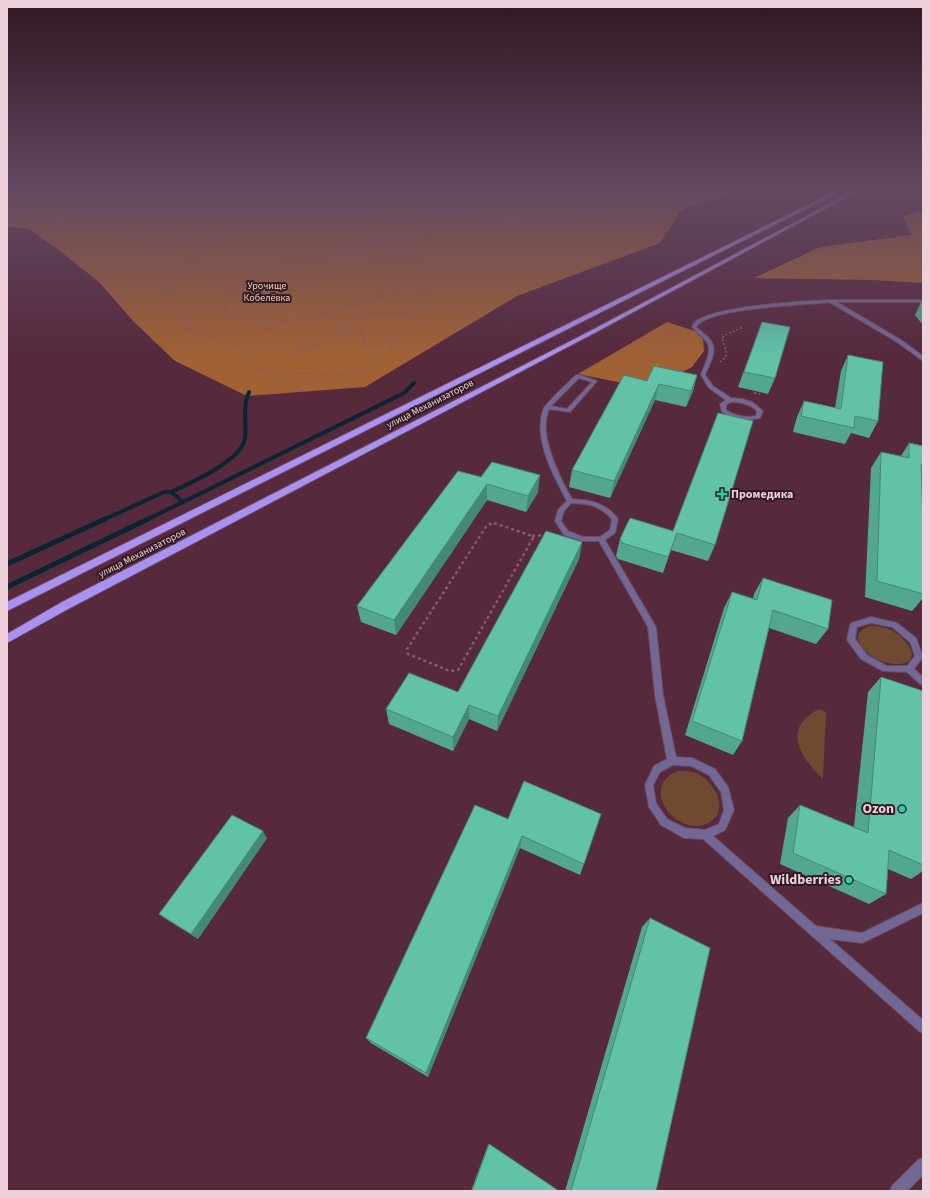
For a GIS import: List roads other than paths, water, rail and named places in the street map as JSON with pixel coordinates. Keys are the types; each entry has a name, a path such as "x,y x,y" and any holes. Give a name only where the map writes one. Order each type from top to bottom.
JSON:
{"main road":[{"name":"улица Механизаторов","path":"7,607 734,244"},
{"name":"улица Механизаторов","path":"7,639 66,605 598,329 757,244"}],"street":[{"path":"831,301 923,301"},
{"path":"831,301 899,341 923,359"},
{"path":"896,1191 923,1165"}],"lane":[{"path":"730,400 723,404 724,411 734,417 747,420 758,417 760,411 754,404 742,400 730,400 711,387 703,375 706,364 712,353 710,344 694,327 698,322 714,316 742,310 831,301"},
{"path":"547,407 568,411 596,381 578,376 547,407 543,423 547,448 570,501"},
{"path":"570,501 591,502 606,509 615,519 613,531 601,539 582,540 566,532 558,521 561,510 570,501"},
{"path":"601,539 652,628 659,695 672,761"},
{"path":"909,669 919,657 913,640 894,625 871,620 854,625 851,640 864,657 886,669 909,669 923,682"},
{"path":"705,836 722,827 729,810 725,790 712,772 692,762 672,761 657,770 649,785 652,804 664,822 684,833 705,836 923,1027"},
{"path":"812,931 862,938 923,908"}],"waterway":[{"path":"183,502 404,393 414,383"},
{"path":"171,492 214,470 235,455 242,447 245,438 245,409 249,392"},
{"path":"103,520 164,492 171,492"},
{"path":"171,492 183,502"},
{"path":"146,520 183,502"},
{"path":"7,564 105,519"},
{"path":"7,587 148,519"}],"place":[{"name":"Промедика","path":"722,494"},
{"name":"Ozon","path":"902,809"},
{"name":"Wildberries","path":"849,880"}],"park label":[{"name":"Урочище Кобелёвка","path":"267,292"}]}
